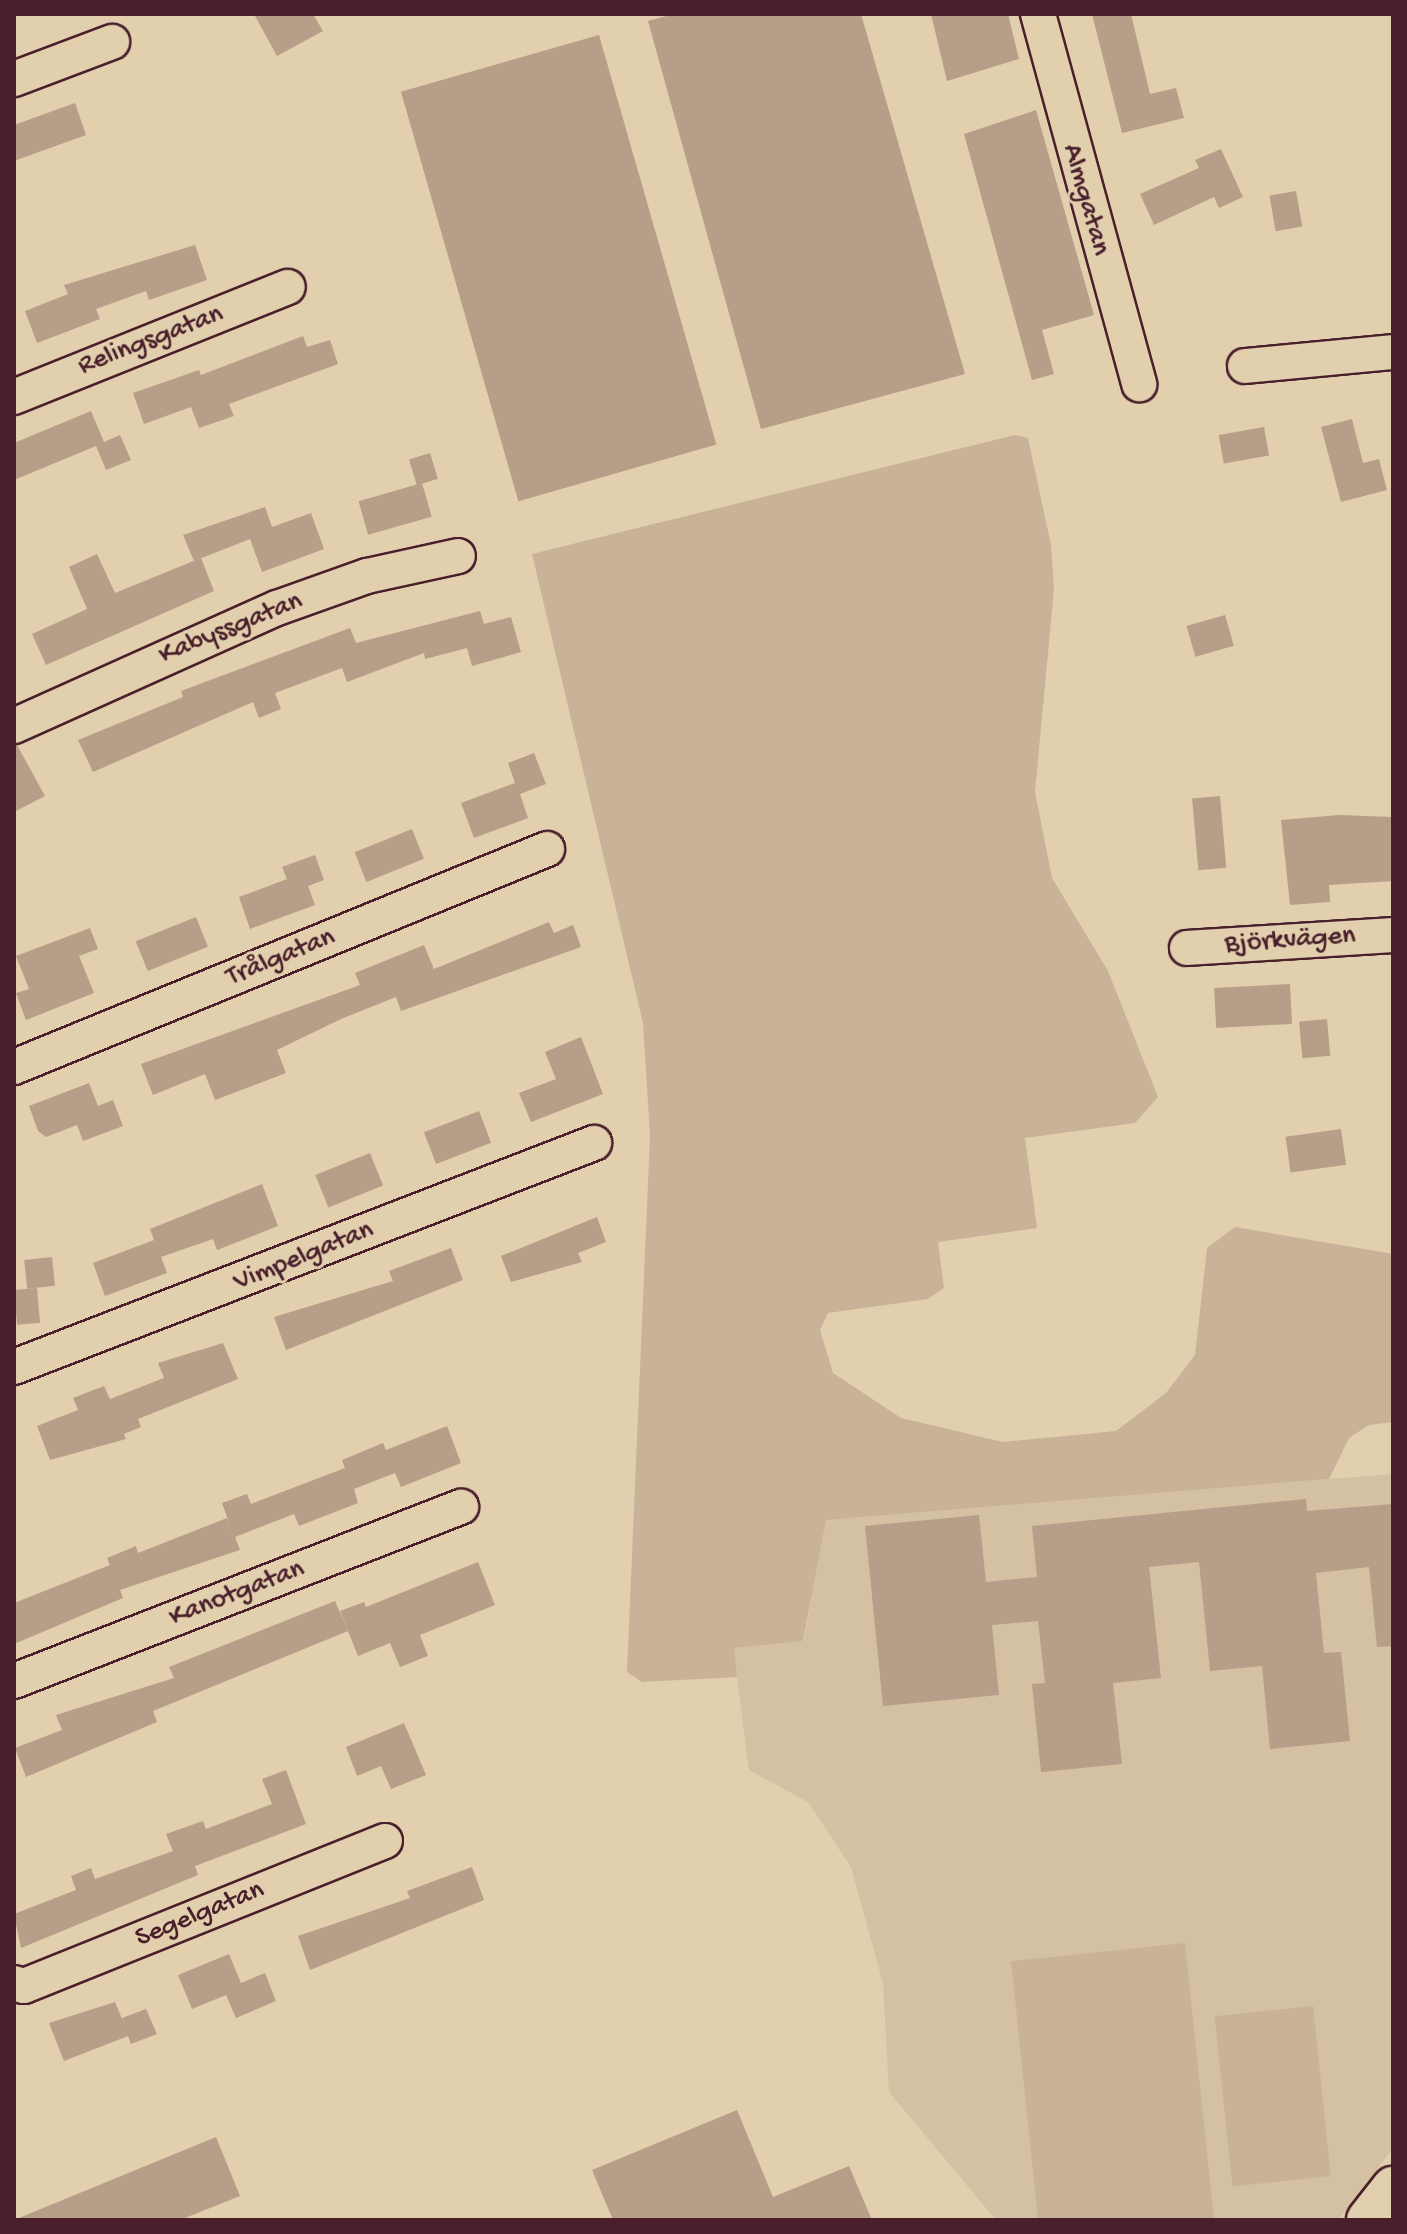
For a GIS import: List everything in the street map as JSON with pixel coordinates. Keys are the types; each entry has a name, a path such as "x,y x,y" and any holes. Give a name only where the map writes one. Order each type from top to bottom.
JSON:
{"street":[{"name":"Almgatan","path":"1038,14 1139,384"},
{"path":"14,79 112,42"},
{"name":"Relingsgatan","path":"14,397 288,287"},
{"path":"1245,366 1393,352"},
{"name":"Kabyssgatan","path":"14,726 277,608 367,576 458,556"},
{"name":"Trålgatan","path":"14,1067 547,849"},
{"name":"Björkvägen","path":"1187,948 1393,935"},
{"name":"Vimpelgatan","path":"14,1367 594,1143"},
{"name":"Kanotgatan","path":"14,1681 461,1507"},
{"name":"Segelgatan","path":"14,1983 24,1986 385,1841"},
{"path":"1368,2220 1393,2188"}],"shaded area":[{"path":"1015,435 1028,438 1051,545 1054,589 1035,792 1052,878 1108,971 1158,1097 1135,1123 1025,1138 1037,1228 938,1242 944,1288 928,1299 828,1313 820,1330 833,1373 901,1418 1003,1442 1116,1431 1166,1393 1195,1355 1207,1248 1235,1227 1393,1254 1393,1422 1369,1425 1349,1438 1329,1479 826,1520 803,1641 734,1648 737,1677 642,1682 627,1672 650,1136 643,1023 532,554"},
{"path":"1393,1474 1393,2148 1338,2220 996,2220 889,2092 883,1983 851,1867 808,1802 749,1770 733,1648 804,1641 825,1520"},
{"path":"1185,1943 1214,2219 1038,2220 1011,1961"},
{"path":"1313,2006 1331,2176 1232,2186 1215,2016"}],"building":[{"path":"254,14 313,14 323,31 277,56"},
{"path":"674,14 861,14 965,374 761,429 648,21"},
{"path":"931,14 1008,14 1019,59 947,81"},
{"path":"1092,14 1131,14 1150,94 1176,88 1184,118 1122,133"},
{"path":"599,35 716,444 518,501 401,92"},
{"path":"75,103 86,135 14,161 14,125"},
{"path":"1036,110 1094,315 1042,330 1054,374 1032,380 964,134"},
{"path":"1221,149 1243,197 1219,208 1214,197 1154,225 1140,194 1199,168 1195,160"},
{"path":"1296,191 1302,226 1276,231 1269,196"},
{"path":"195,245 207,280 149,300 146,291 96,309 100,319 37,343 25,311 68,294 64,285"},
{"path":"303,336 307,347 330,340 338,364 229,404 234,416 199,428 191,407 144,424 133,393 199,370 201,375"},
{"path":"91,411 104,442 120,435 131,460 106,470 96,446 14,480 14,443"},
{"path":"1352,419 1363,463 1379,459 1387,490 1341,502 1321,427"},
{"path":"1264,427 1269,456 1224,464 1219,435"},
{"path":"430,453 438,479 417,485 409,459"},
{"path":"422,483 432,517 368,535 359,501"},
{"path":"265,507 272,527 311,513 324,549 262,572 250,539 194,561 183,535"},
{"path":"97,554 115,593 201,558 214,591 46,665 32,634 87,609 69,567"},
{"path":"480,611 484,624 511,617 521,652 472,666 467,648 425,659 424,653 347,682 342,668 275,693 281,709 259,718 253,702 93,772 78,740 183,697 181,691 350,628 356,643"},
{"path":"1225,615 1234,646 1195,657 1187,626"},
{"path":"17,745 45,796 14,812 14,746"},
{"path":"534,753 546,784 520,794 528,818 474,838 461,803 515,783 508,763"},
{"path":"1220,796 1226,868 1198,870 1192,798"},
{"path":"1339,815 1393,817 1393,881 1329,885 1330,902 1290,905 1281,820"},
{"path":"412,829 424,859 367,882 355,852"},
{"path":"315,855 324,880 308,886 315,905 250,929 239,897 287,879 282,867"},
{"path":"196,917 208,947 148,971 136,941"},
{"path":"549,922 554,933 573,925 581,947 401,1011 396,997 341,1019 277,1050 286,1073 215,1100 205,1074 153,1095 141,1064 360,985 355,973 424,945 434,969"},
{"path":"90,928 98,949 79,956 94,993 26,1020 16,993 29,989 16,956"},
{"path":"1290,984 1292,1024 1216,1028 1214,988"},
{"path":"1327,1019 1330,1056 1302,1058 1299,1021"},
{"path":"581,1037 603,1094 531,1122 519,1093 556,1079 545,1052"},
{"path":"89,1083 98,1106 113,1100 123,1126 83,1141 77,1125 46,1137 38,1131 29,1106"},
{"path":"479,1111 491,1143 436,1164 424,1132"},
{"path":"1341,1129 1346,1165 1291,1172 1286,1137"},
{"path":"370,1153 383,1185 328,1208 315,1175"},
{"path":"262,1184 278,1226 217,1250 213,1239 161,1257 167,1273 105,1296 93,1263 154,1240 150,1229"},
{"path":"597,1217 606,1242 578,1253 582,1262 511,1282 501,1256"},
{"path":"451,1248 463,1280 286,1350 274,1317 393,1281 389,1271"},
{"path":"52,1257 55,1286 27,1289 24,1260"},
{"path":"37,1288 40,1323 17,1325 14,1290"},
{"path":"223,1343 238,1379 138,1419 141,1427 124,1434 126,1439 50,1460 37,1426 78,1410 73,1398 104,1386 110,1399 164,1378 158,1363"},
{"path":"447,1426 461,1463 401,1487 395,1473 354,1489 358,1503 299,1526 294,1514 235,1537 240,1550 120,1590 123,1598 14,1644 14,1603 110,1565 107,1558 136,1546 138,1553 227,1518 232,1531 222,1503 247,1494 251,1504 345,1468 342,1460 383,1443 386,1450"},
{"path":"1306,1499 1307,1511 1393,1504 1393,1646 1377,1647 1369,1567 1316,1573 1324,1653 1341,1652 1350,1741 1270,1749 1262,1666 1210,1671 1199,1562 1149,1567 1161,1678 1113,1683 1122,1764 1041,1772 1032,1684 1045,1683 1038,1621 992,1625 999,1695 883,1706 865,1526 979,1515 986,1582 1037,1577 1032,1526"},
{"path":"478,1562 495,1605 420,1635 428,1656 400,1667 390,1643 358,1656 340,1611 364,1602 366,1607"},
{"path":"335,1601 348,1631 153,1711 157,1722 26,1777 15,1748 62,1730 56,1715 174,1678 169,1667"},
{"path":"404,1723 426,1775 391,1789 381,1766 357,1776 346,1747"},
{"path":"286,1770 306,1824 195,1866 198,1875 21,1948 14,1914 76,1890 71,1876 91,1868 95,1879 173,1851 166,1834 203,1821 206,1829 272,1804 262,1779"},
{"path":"472,1867 484,1900 310,1970 298,1936 410,1898 407,1891"},
{"path":"229,1954 241,1983 265,1973 276,2001 236,2018 226,1995 192,2009 178,1975"},
{"path":"115,2002 125,2026 122,2018 146,2009 157,2034 131,2044 128,2036 64,2061 49,2023"},
{"path":"737,2110 773,2197 849,2166 872,2220 613,2220 592,2170"},
{"path":"216,2137 240,2196 180,2220 14,2220"}]}
